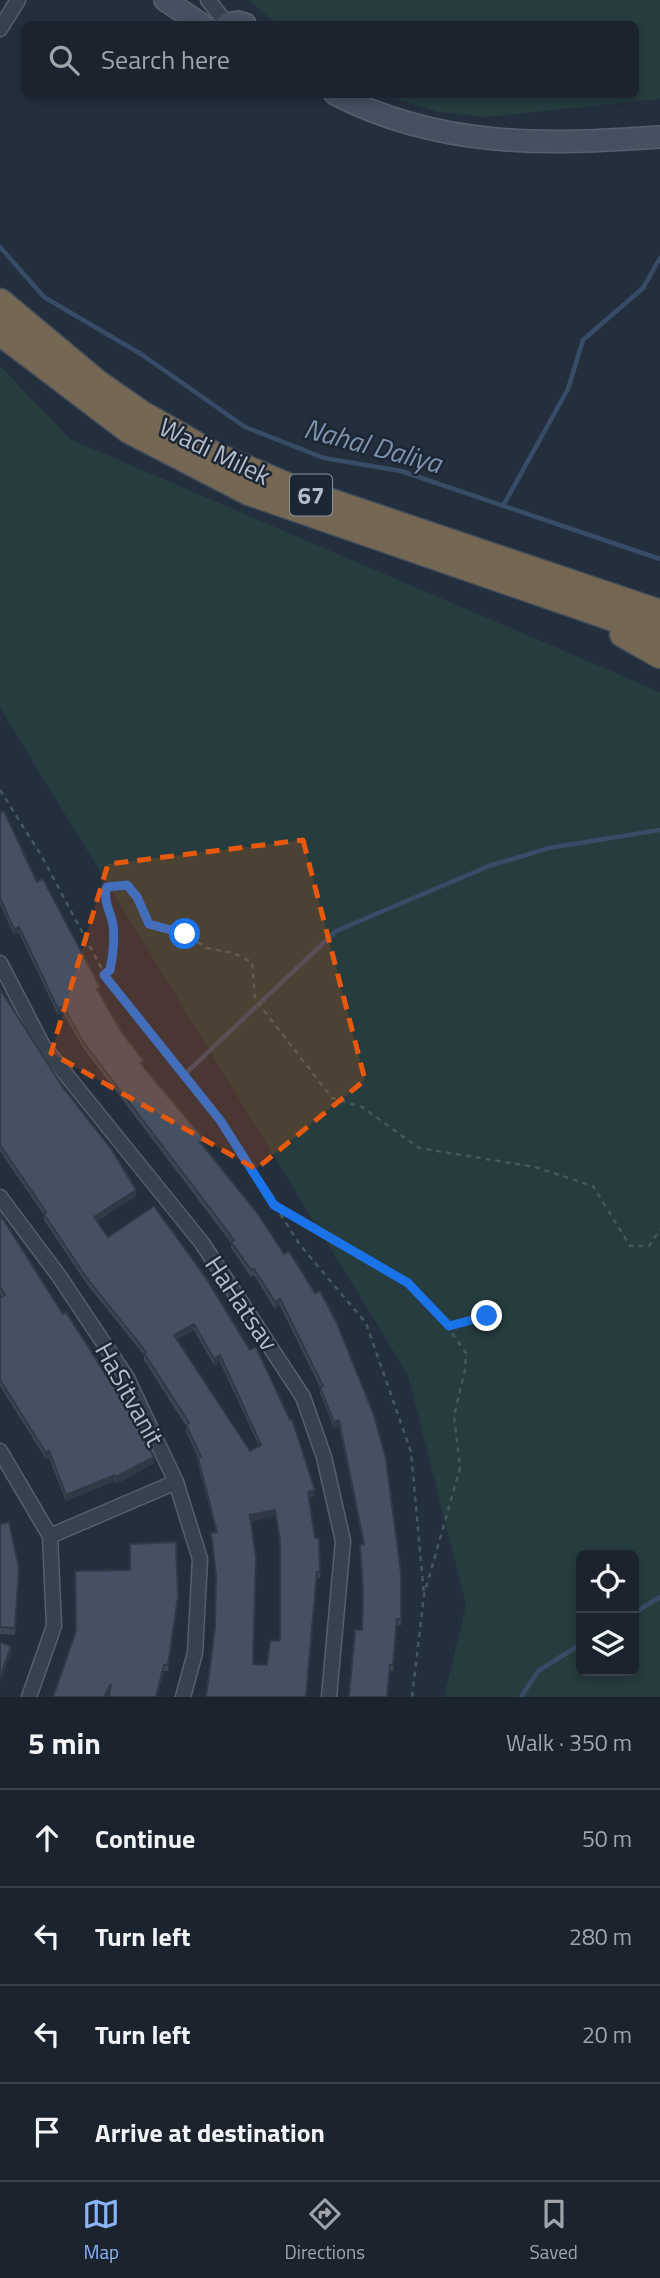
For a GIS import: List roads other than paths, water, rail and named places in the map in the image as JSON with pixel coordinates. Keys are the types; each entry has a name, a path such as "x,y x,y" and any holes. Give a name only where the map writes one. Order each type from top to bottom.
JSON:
{"highway":[{"name":"Wadi Milek","path":"0,302 97,383 140,413 225,460 304,493 660,613"},
{"name":"Wadi Milek","path":"0,332 129,430 205,472 297,511 660,634"},
{"path":"500,579 611,628 660,654"}],"street":[{"path":"0,29 18,0"},
{"path":"165,0 196,21"},
{"path":"208,0 225,21"},
{"path":"343,98 374,114 474,139 559,142 660,137"},
{"name":"HaHatsav","path":"0,963 43,1046 202,1243 303,1397 324,1457 343,1541 329,1697"},
{"name":"HaSitvanit","path":"0,1197 59,1276 127,1377 176,1482"},
{"path":"0,1451 50,1536 54,1626 29,1697"},
{"path":"50,1536 176,1482 200,1559 195,1653 183,1697"}],"waterway":[{"name":"Nahal Daliya","path":"0,247 44,297 141,354 245,427 324,458 401,471 660,559"},
{"path":"503,506 568,389 583,340 643,288 660,258"},
{"path":"184,1075 336,931 489,866 549,848 660,830"},
{"path":"639,1610 660,1597"},
{"path":"521,1697 538,1671 576,1647"}]}
